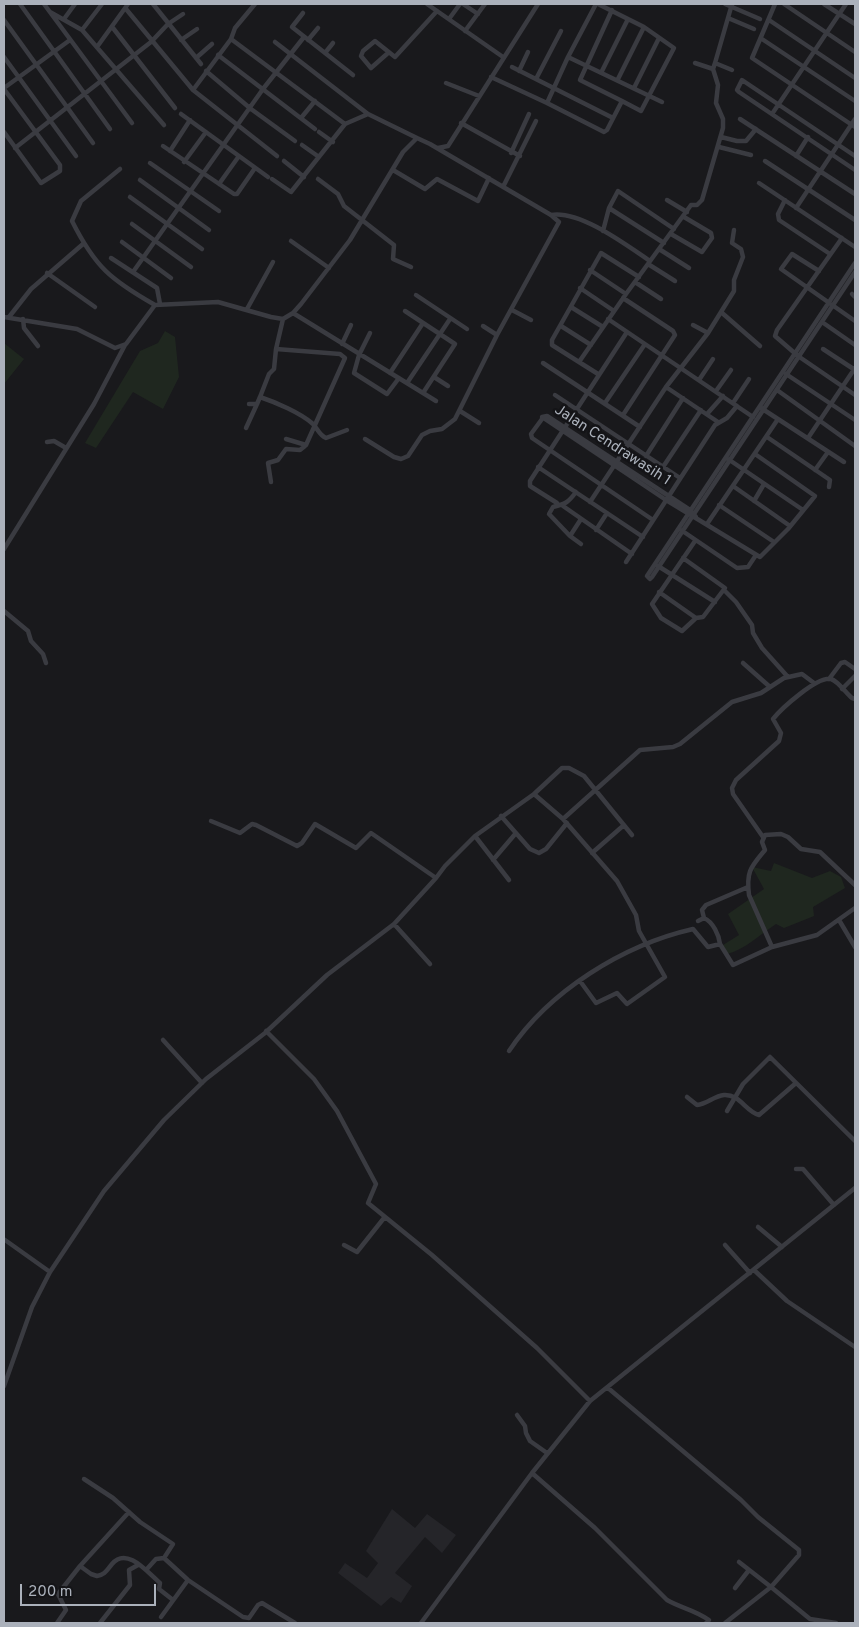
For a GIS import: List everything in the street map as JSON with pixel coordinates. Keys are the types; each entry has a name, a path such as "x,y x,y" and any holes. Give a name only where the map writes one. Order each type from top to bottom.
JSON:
{"street":[{"path":"20,4 110,129"},
{"path":"45,4 100,82 132,123"},
{"path":"64,20 75,4"},
{"path":"82,30 102,4"},
{"path":"98,47 128,4"},
{"path":"193,90 232,39 235,28 255,4"},
{"path":"427,4 503,57"},
{"path":"449,19 462,4 478,14"},
{"path":"465,31 485,4"},
{"path":"436,148 448,146 538,4"},
{"path":"547,103 568,56 597,4 612,10 644,27 674,48 641,111 581,80 586,65 612,10"},
{"path":"725,4 732,5 760,19"},
{"path":"775,4 762,39 752,58 853,126"},
{"path":"784,4 855,52"},
{"path":"824,4 855,24"},
{"path":"772,114 846,4"},
{"path":"156,5 168,24 201,64"},
{"path":"580,362 614,310 691,205 697,204 702,200 721,137 722,119 716,103 718,85 713,69 732,5"},
{"path":"126,9 151,42 193,90 277,156"},
{"path":"388,53 371,68 361,56 361,53 373,41 377,42 395,57 437,11"},
{"path":"50,12 82,30 164,125"},
{"path":"303,13 292,27 353,75"},
{"path":"15,148 134,56 168,24 183,14"},
{"path":"728,18 754,29"},
{"path":"602,71 628,19"},
{"path":"4,20 93,143"},
{"path":"769,20 855,78"},
{"path":"618,79 644,27"},
{"path":"113,28 175,108"},
{"path":"133,272 251,109 263,89 291,54 318,28"},
{"path":"181,40 197,29"},
{"path":"536,79 561,31"},
{"path":"634,88 659,38"},
{"path":"232,39 345,124"},
{"path":"762,39 855,100"},
{"path":"4,132 6,139 41,183 58,173 61,169 60,165 4,89 70,40"},
{"path":"275,42 368,114 436,148 551,215 559,222 558,228 497,335 455,419 442,429 430,431 422,435 408,456 401,459 364,439"},
{"path":"325,53 333,43"},
{"path":"196,58 212,44"},
{"path":"519,71 528,52"},
{"path":"218,55 333,142"},
{"path":"568,56 662,102"},
{"path":"4,57 76,156"},
{"path":"695,63 713,69"},
{"path":"715,63 732,70"},
{"path":"512,67 614,118"},
{"path":"206,71 251,109 295,141"},
{"path":"491,77 604,132 614,118 622,101"},
{"path":"855,156 742,80 737,90 855,170"},
{"path":"446,83 479,96"},
{"path":"301,118 315,101"},
{"path":"181,114 291,192 333,142 345,124 368,114"},
{"path":"511,153 529,114"},
{"path":"740,119 855,194"},
{"path":"796,208 838,144 853,126 855,119"},
{"path":"170,151 190,120"},
{"path":"503,188 536,121"},
{"path":"461,123 511,153 520,156"},
{"path":"721,137 746,141 756,129"},
{"path":"184,162 206,132"},
{"path":"796,156 808,137"},
{"path":"120,169 82,201 72,219 83,244 110,278 158,305 218,302 247,309 271,318 283,319 293,313 329,268 363,221 407,147 417,138"},
{"path":"302,144 319,157"},
{"path":"163,146 233,194 237,194 255,168"},
{"path":"719,147 751,155"},
{"path":"219,184 239,156"},
{"path":"284,161 304,177"},
{"path":"765,161 855,220"},
{"path":"150,163 219,211"},
{"path":"393,170 425,189 437,179 476,201 480,199 488,178"},
{"path":"318,179 338,194 342,204 394,245 393,260 411,267"},
{"path":"140,180 209,230"},
{"path":"760,183 855,247"},
{"path":"604,231 609,208 616,193 621,192 674,229"},
{"path":"130,197 202,249"},
{"path":"667,200 711,233 712,238 702,252 671,234"},
{"path":"785,200 778,214 779,220 830,254"},
{"path":"609,208 664,243"},
{"path":"551,215 565,214 604,231 675,281"},
{"path":"132,224 191,267"},
{"path":"590,502 666,387 708,333 734,291 734,280 743,257 742,249 732,243 734,230"},
{"path":"842,238 775,334 776,338 796,355 855,395"},
{"path":"291,241 329,268"},
{"path":"122,242 171,278"},
{"path":"6,317 47,273 83,244"},
{"path":"659,249 689,268"},
{"path":"598,374 551,343 601,253 661,299"},
{"path":"819,271 790,254 781,269 855,321"},
{"path":"4,549 94,404 126,344 158,305 157,288 111,258"},
{"path":"247,309 273,262"},
{"path":"761,408 777,390 796,355 822,322 855,263"},
{"path":"590,270 675,333 675,338 623,415"},
{"path":"692,514 647,576 649,578 658,566 796,355 855,272"},
{"path":"47,273 95,307"},
{"path":"580,288 614,310"},
{"path":"416,295 467,329"},
{"path":"571,306 603,327"},
{"path":"512,310 531,320"},
{"path":"405,311 455,344 423,393"},
{"path":"721,312 760,346"},
{"path":"293,313 436,401"},
{"path":"6,317 83,331 115,348 126,344"},
{"path":"23,319 24,328 38,346"},
{"path":"246,428 269,374 274,369 283,319"},
{"path":"407,383 450,319"},
{"path":"608,319 754,418"},
{"path":"822,322 855,344"},
{"path":"390,373 423,323"},
{"path":"342,344 351,325"},
{"path":"693,325 708,333"},
{"path":"483,326 497,335"},
{"path":"562,326 591,345"},
{"path":"556,503 529,484 549,449 627,332"},
{"path":"370,333 359,355 354,373 386,393 389,392 398,378"},
{"path":"605,403 645,344"},
{"path":"808,438 855,369 823,349"},
{"path":"271,482 268,463 278,460 286,449 300,450 305,446 344,357 340,354 276,350"},
{"path":"699,380 713,359"},
{"path":"543,362 640,427"},
{"path":"716,391 731,370"},
{"path":"786,374 855,420"},
{"path":"434,377 448,386"},
{"path":"626,562 718,422 727,418 749,378"},
{"path":"666,387 718,422"},
{"path":"777,390 855,446"},
{"path":"555,395 680,478"},
{"path":"706,414 723,396"},
{"path":"260,397 272,401 314,425 321,436 326,438 347,430"},
{"path":"646,456 683,398"},
{"path":"249,404 257,404"},
{"path":"761,408 844,462"},
{"path":"663,467 701,410"},
{"path":"460,411 479,423"},
{"name":"Jalan Cendrawasih 1","path":"549,449 531,436 542,419 562,429 667,499 756,555"},
{"path":"707,524 778,419"},
{"path":"767,437 830,480 829,487"},
{"path":"286,439 305,446"},
{"path":"47,442 53,441 66,448"},
{"path":"549,449 653,520"},
{"path":"815,470 828,452"},
{"path":"681,530 737,568 748,567 756,555 761,557 790,526 815,494 755,454"},
{"path":"728,458 803,510"},
{"path":"538,467 642,537"},
{"path":"754,501 764,484"},
{"path":"733,486 790,526"},
{"path":"576,492 563,506 553,507 549,516 581,544"},
{"path":"719,505 774,542"},
{"path":"563,506 632,554"},
{"path":"596,530 607,513"},
{"path":"570,536 581,520"},
{"path":"695,541 659,592 652,607 661,618 678,629 684,630 696,618 703,617 724,590"},
{"path":"682,558 725,587 724,590 736,602 752,625 753,633 762,648 788,676"},
{"path":"658,566 715,602"},
{"path":"659,592 696,618"},
{"path":"4,611 28,631 31,641 42,653 46,663"},
{"path":"743,663 770,687"},
{"path":"772,947 749,895 748,887 751,866 765,850 762,842 763,837 737,799 732,788 736,780 779,741 781,733 773,723 777,714 814,683 830,679 841,663 847,663 855,669"},
{"path":"562,819 640,750 673,747 680,744 732,702 761,693 788,676 802,674 814,683"},
{"path":"842,689 855,676"},
{"path":"830,679 855,699"},
{"path":"4,1386 32,1307 50,1272 104,1191 164,1120 202,1083 266,1032 327,975 394,924 436,878 444,866 475,836 534,794 559,770 566,767 578,772 632,836"},
{"path":"534,794 567,823 617,881 636,915 638,929 646,945 666,977 627,1004 617,993 596,1003 580,980"},
{"path":"501,816 530,849 538,853 546,849 567,823"},
{"path":"211,821 240,833 252,824 256,824 297,846 302,844 315,824 356,848 371,833 436,878"},
{"path":"592,853 624,825"},
{"path":"493,860 516,833"},
{"path":"763,837 781,834 788,836 801,849 820,852 855,885"},
{"path":"475,836 509,880"},
{"path":"748,887 706,905 702,910 704,918 708,920 717,933 720,944 733,966 772,947 817,935 855,908"},
{"path":"698,921 704,918"},
{"path":"839,920 855,947"},
{"path":"394,924 430,964"},
{"path":"509,1051 523,1031 553,1000 598,968 646,945 693,929 708,948 720,944"},
{"path":"266,1032 314,1079 337,1110 376,1184 368,1203 537,1348 590,1401"},
{"path":"164,1040 202,1083"},
{"path":"727,1111 743,1084 768,1058 773,1059 855,1140"},
{"path":"687,1097 696,1105 724,1095 736,1097 759,1115 796,1083"},
{"path":"796,1169 803,1170 834,1205"},
{"path":"420,1623 547,1453 590,1401 855,1188"},
{"path":"344,1245 354,1253 357,1252 384,1218"},
{"path":"758,1227 782,1247"},
{"path":"5,1240 50,1272"},
{"path":"725,1245 752,1272 787,1301 855,1347"},
{"path":"608,1388 741,1500 758,1518 800,1551 771,1587 725,1623"},
{"path":"517,1415 525,1426 530,1441 547,1453"},
{"path":"532,1473 595,1528 667,1600 681,1608 695,1610 709,1622"},
{"path":"84,1479 113,1498 173,1544 164,1558"},
{"path":"57,1623 66,1610 58,1594 80,1566 129,1512"},
{"path":"80,1566 97,1576 106,1572 113,1562 120,1558 129,1559 146,1570 160,1583 159,1589 173,1600"},
{"path":"146,1570 156,1559 164,1558 188,1580 246,1618 258,1605 262,1604 295,1623"},
{"path":"739,1562 810,1619 836,1623"},
{"path":"100,1623 130,1584 129,1570 138,1564"},
{"path":"735,1588 750,1570"},
{"path":"161,1617 188,1580"}],"shaded area":[{"path":"165,331 175,337 179,377 163,409 133,392 96,448 85,443 140,351 158,343"},
{"path":"4,343 24,359 4,384"},
{"path":"774,863 812,878 830,871 841,877 845,888 813,907 814,916 784,928 776,924 746,945 727,954 723,945 739,935 728,914 764,889 752,867 771,871"},
{"path":"392,1509 415,1528 427,1514 456,1535 442,1553 425,1537 395,1573 412,1586 401,1603 391,1597 381,1606 338,1573 345,1563 367,1578 378,1563 366,1551"}]}
